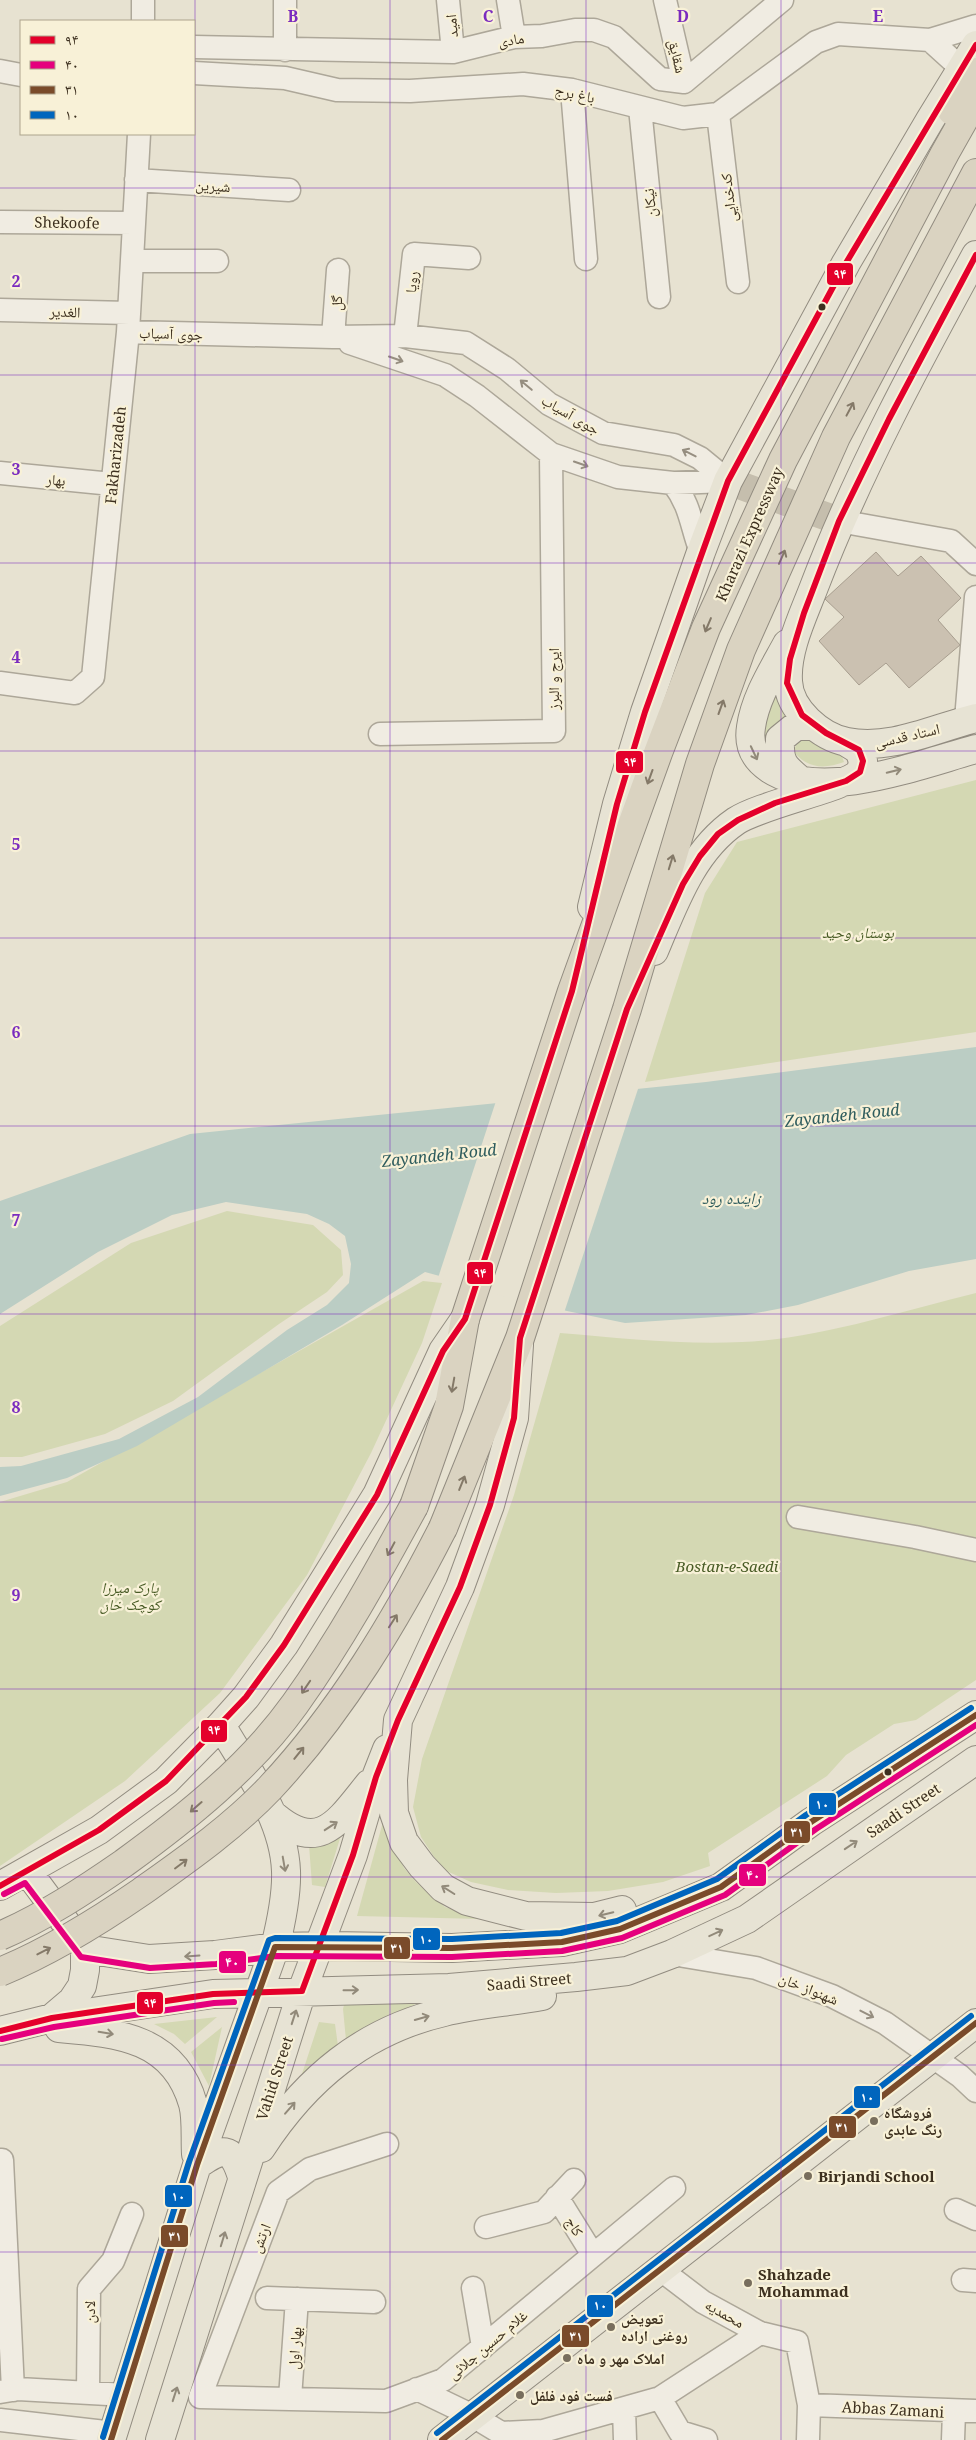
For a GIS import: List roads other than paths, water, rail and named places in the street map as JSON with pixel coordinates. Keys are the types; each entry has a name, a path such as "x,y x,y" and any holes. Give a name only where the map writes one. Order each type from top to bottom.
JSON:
{"highway":[{"path":"783,460 786,427 905,195 955,104 969,70"},
{"name":"Kharazi Expressway","path":"0,1936 79,1894 139,1852 196,1807 244,1762 294,1705 320,1667 367,1594 414,1506 449,1406 465,1320 572,991 658,753 706,628 783,460 976,98"},
{"path":"0,1972 92,1926 222,1833 269,1788 299,1754 364,1667 405,1602 443,1528 520,1338 628,1009 700,764 741,650 836,436 976,173"}],"main road":[{"path":"572,991 617,804 644,712 728,481 838,278 969,70 976,46"},
{"path":"846,781 800,780 780,776 758,762 751,746 750,728 755,709 770,675 804,613 839,522 888,419 976,255"},
{"name":"استاد قدسی","path":"804,613 790,659 787,683 802,715 814,726 846,742 882,744 971,719"},
{"path":"800,780 783,766 780,754 780,739 796,726 814,726"},
{"path":"628,1009 684,884 700,856 718,834 738,820 775,803 846,781 860,772 864,761 859,750 846,742"},
{"name":"استاد قدسی","path":"846,781 890,772 976,749"},
{"path":"0,1886 28,1872 99,1830 166,1781 222,1725 246,1697 284,1645 377,1495 444,1351 465,1320"},
{"name":"Vahid Street","path":"160,2440 302,1990 353,1855 376,1777 398,1720 460,1587 490,1504 514,1418 520,1338"},
{"path":"85,1949 149,1959 275,1947 452,1948 562,1942 620,1930 721,1886 811,1822 976,1715"},
{"path":"398,1720 393,1780 394,1813 404,1842 422,1866 443,1888 467,1901 526,1916 594,1917 721,1886"},
{"path":"113,2437 197,2166 275,1947 282,1915 286,1871 272,1814 222,1725"},
{"name":"Saadi Street","path":"12,2028 52,2018 213,1994 258,1991 448,1988 627,1971 672,1954 747,1919 976,1760"},
{"path":"272,1814 283,1824 299,1832 320,1833 338,1822 376,1777"},
{"path":"28,1872 85,1949 85,1970 82,1986 72,2001 52,2018"},
{"path":"242,2177 278,2121 301,2094 332,2066 361,2044 408,2022 446,2011 576,1990 627,1971"},
{"path":"442,2440 976,2023"},
{"path":"12,2028 108,2032 138,2040 156,2049 184,2081 193,2105 197,2166"},
{"path":"197,2166 220,2151 228,2152 235,2156 242,2177"}],"street":[{"path":"143,0 143,20"},
{"path":"285,0 285,50"},
{"name":"امید","path":"448,0 452,52"},
{"path":"508,0 514,36"},
{"name":"شقایق","path":"665,0 684,82"},
{"path":"684,82 782,0"},
{"path":"930,40 976,26"},
{"name":"مادی","path":"195,48 452,52 514,36 542,36 575,30 594,30 614,37 660,79 684,82"},
{"name":"باغ برج","path":"195,73 285,78 337,90 410,91 523,84 572,90 683,118 718,114 816,42 838,34 930,40"},
{"path":"930,40 969,70"},
{"path":"0,71 20,74"},
{"path":"572,90 586,259"},
{"name":"نیکان","path":"640,108 659,297"},
{"name":"کدخدایی","path":"718,114 738,282"},
{"name":"Fakharizadeh","path":"0,684 75,693 93,677 129,322 139,135"},
{"name":"شیرین","path":"136,180 289,190"},
{"name":"Shekoofe","path":"0,222 134,223"},
{"name":"رویا","path":"405,336 414,254 469,258"},
{"path":"132,261 217,261"},
{"name":"گل","path":"333,337 338,270"},
{"name":"الغدیر","path":"0,310 129,322"},
{"name":"جوی آسیاب","path":"129,322 333,337 405,336 466,343 507,369 549,404 595,429 603,433 674,445 700,458 728,481"},
{"name":"جوی آسیاب","path":"333,337 445,375 478,396 551,454 618,477 673,483 728,481"},
{"name":"ایرج و البرز","path":"380,734 554,731 551,454"},
{"name":"بهار","path":"0,474 112,484"},
{"path":"673,483 684,497 691,514 693,532 701,552"},
{"path":"839,522 951,541 976,564"},
{"path":"971,719 976,597"},
{"path":"798,1517 915,1537 976,1550"},
{"name":"شهنواز خان","path":"672,1954 756,1968 823,1992 885,2023 976,2091"},
{"name":"ارتش","path":"200,2397 278,2192 310,2169 387,2144"},
{"path":"1,2160 6,2391 126,2395"},
{"path":"486,2227 544,2212 574,2180"},
{"name":"غلام حسین جلائی","path":"200,2397 386,2401 443,2380 674,2188"},
{"name":"کاج","path":"557,2197 593,2255"},
{"path":"956,2210 976,2219"},
{"name":"لادن","path":"88,2393 89,2289 113,2261 132,2214"},
{"name":"محمدیه","path":"661,2270 703,2302 760,2332 797,2342 809,2405"},
{"path":"473,2288 483,2347"},
{"path":"266,2298 374,2302"},
{"name":"بهار اول","path":"290,2398 297,2299"},
{"path":"417,2389 473,2416 501,2434 544,2435 660,2398 760,2332"},
{"path":"660,2398 680,2432 706,2440"},
{"path":"808,2440 809,2405"},
{"name":"Abbas Zamani","path":"809,2405 965,2412"},
{"path":"624,2409 625,2440"},
{"path":"954,2440 965,2412"},
{"path":"0,2420 113,2437"}],"water":[{"name":"زاینده رود","path":"976,1047 976,1259 909,1271 798,1305 746,1315 625,1323 567,1311 425,1272 342,1325 137,1446 67,1478 0,1496 0,1467 21,1466 119,1439 198,1397 287,1330 327,1305 349,1283 351,1264 345,1236 329,1224 307,1214 226,1202 172,1215 98,1252 0,1314 0,1201 190,1134 706,1082"}],"tunnel":[{"path":"728,481 839,521"}],"place":[{"name":"فروشگاه رنگ عابدی","path":"874,2121"},
{"name":"Birjandi School","path":"808,2176"},
{"name":"Shahzade Mohammad","path":"748,2283"},
{"name":"تعویض روغنی اراده","path":"611,2327"},
{"name":"املاک مهر و ماه","path":"567,2358"},
{"name":"فست فود فلفل","path":"520,2395"}],"park label":[{"name":"بوستان وحید","path":"858,932"},
{"name":"Bostan-e-Saedi","path":"727,1566"},
{"name":"پارک میرزا کوچک خان","path":"130,1596"}],"water label":[{"name":"Zayandeh Roud","path":"842,1115"},
{"name":"Zayandeh Roud","path":"439,1155"}]}
